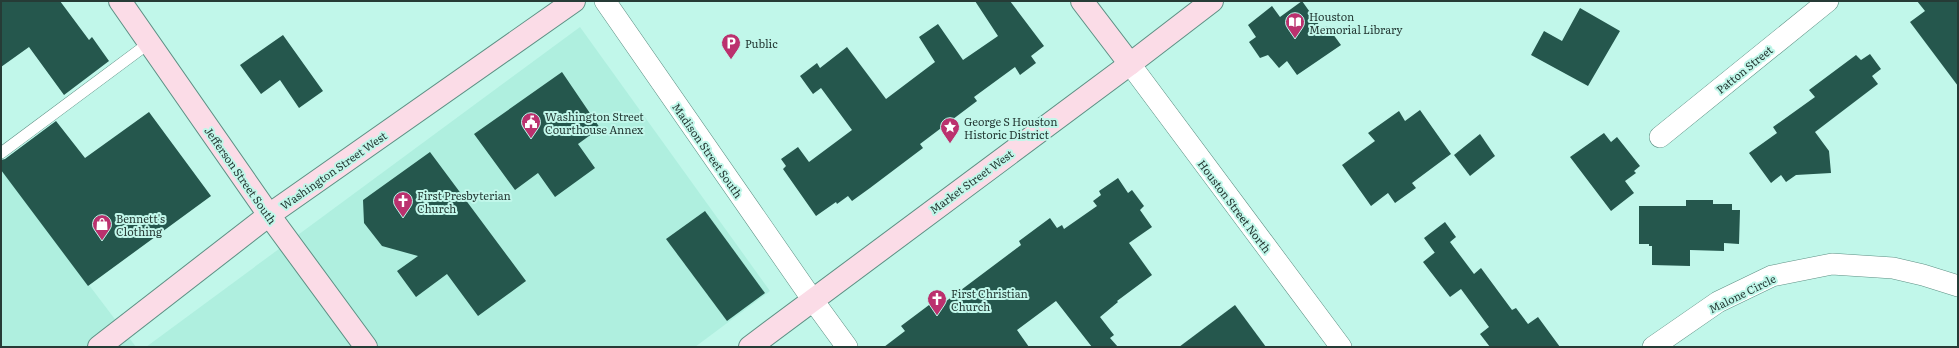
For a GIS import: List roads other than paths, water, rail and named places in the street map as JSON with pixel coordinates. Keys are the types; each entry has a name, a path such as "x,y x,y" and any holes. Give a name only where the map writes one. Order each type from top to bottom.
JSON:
{"main road":[{"name":"Jefferson Street South","path":"120,1 269,215 366,347"},
{"name":"Washington Street West","path":"99,347 269,215 574,1"},
{"path":"1082,1 1130,64"},
{"name":"Market Street West","path":"750,347 812,299 1130,64 1212,1"}],"street":[{"name":"Madison Street South","path":"605,1 812,299 848,347"},
{"name":"Patton Street","path":"1660,137 1828,1"},
{"name":"Houston Street North","path":"1130,64 1341,347"},
{"name":"Malone Circle","path":"1653,347 1718,302 1772,276 1832,264 1893,268 1923,275 1958,286"}],"lane":[{"path":"1,153 149,43"}],"place":[{"name":"Houston Memorial Library","path":"1295,39"},
{"name":"Public","path":"731,60"},
{"name":"Washington Street Courthouse Annex","path":"531,139"},
{"name":"George S Houston Historic District","path":"950,144"},
{"name":"First Presbyterian Church","path":"403,218"},
{"name":"Bennett's Clothing","path":"102,241"},
{"name":"First Christian Church","path":"937,316"}]}
